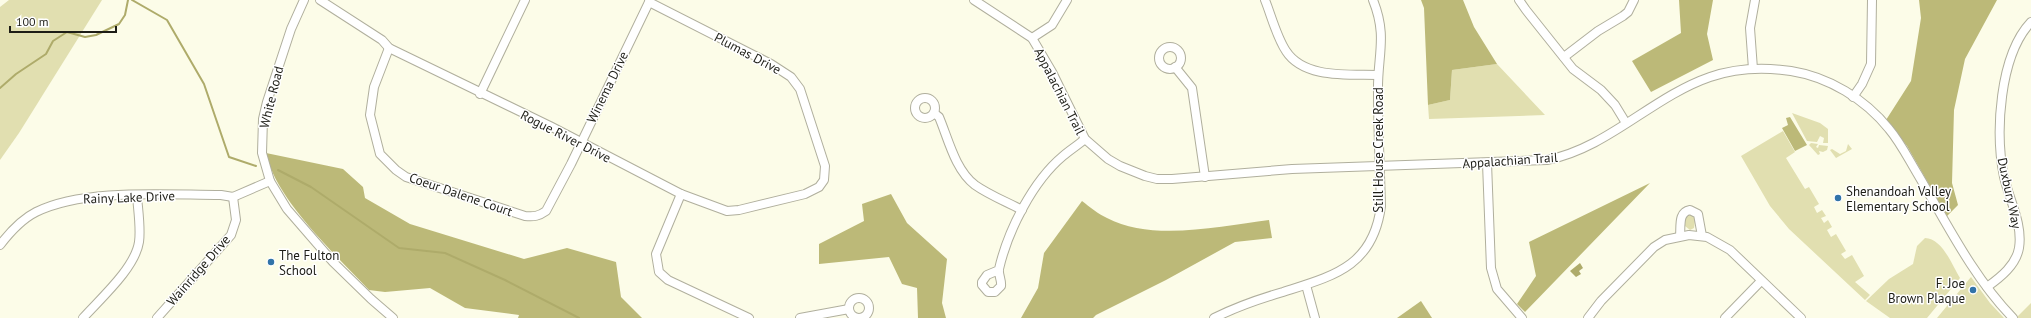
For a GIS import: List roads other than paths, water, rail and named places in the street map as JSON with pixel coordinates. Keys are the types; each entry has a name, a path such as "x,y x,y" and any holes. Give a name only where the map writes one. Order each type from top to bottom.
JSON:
{"street":[{"name":"White Road","path":"304,0 282,55 263,119 262,153 270,181 288,209 333,262 370,299 393,318"},
{"name":"Rogue River Drive","path":"320,0 382,40 389,48 681,194 727,211 739,210 805,194 819,187 824,180"},
{"path":"480,94 525,0"},
{"name":"Appalachian Trail","path":"974,0 1032,38 1052,72 1085,139 1096,150 1114,162 1145,176 1157,179 1205,177 1292,169 1487,163 1559,158 1578,151 1696,83 1726,73 1753,69 1782,70 1810,76 1834,85 1853,97 1866,106 1889,129 1987,287 2013,318"},
{"path":"1032,38 1052,25 1067,0"},
{"path":"1265,0 1286,51 1302,67 1314,71 1378,74"},
{"name":"Still House Creek Road","path":"1214,318 1245,303 1306,285 1340,272 1355,260 1373,236 1378,223 1381,206 1378,74 1382,37 1380,18 1373,0"},
{"path":"1519,0 1573,69 1601,90 1615,105 1626,123"},
{"path":"1564,57 1598,31 1628,12 1634,0"},
{"path":"1753,69 1750,28 1755,0"},
{"path":"1853,97 1862,84 1871,64 1872,0"},
{"name":"Winema Drive","path":"540,215 546,211 571,164 649,1"},
{"name":"Plumas Drive","path":"649,1 771,64 791,77 800,89 807,109 825,166 824,180"},
{"name":"Duxbury Way","path":"1987,287 2011,265 2019,248 2018,223 2004,176 2000,139 2006,80 2013,50 2019,38 2031,22"},
{"name":"Coeur Dalene Court","path":"389,48 370,101 370,115 380,154 396,170 406,177 525,216 540,215"},
{"path":"1175,67 1186,78 1192,88 1205,177"},
{"path":"934,113 939,117 955,156 975,185 1022,210"},
{"path":"998,270 1013,227 1022,210 1050,169 1062,156 1085,139"},
{"path":"1487,163 1492,268 1497,289 1522,318"},
{"name":"Rainy Lake Drive","path":"0,245 8,234 30,216 60,203 83,198 137,196 221,195 233,197 270,181"},
{"path":"681,194 656,254 659,272 668,280 749,318"},
{"path":"83,318 130,266 136,256 139,241 137,196"},
{"name":"Wainridge Drive","path":"157,318 231,235 236,220 233,197"},
{"path":"1680,236 1682,216 1686,211 1690,210 1698,214 1702,236"},
{"path":"1588,318 1601,301 1654,247 1666,240 1680,236 1702,236 1717,241 1730,250 1801,318"},
{"path":"1725,318 1761,281"},
{"path":"1306,285 1316,318"},
{"path":"800,318 849,309"}],"waterway":[{"path":"0,88 16,74 46,54 53,41 67,32 85,37 96,35 119,24 125,15 128,0"},
{"path":"132,0 167,20 204,84 229,157 256,166"},
{"path":"278,170 311,187 399,248 445,253 505,280 579,318"}],"place":[{"name":"Shenandoah Valley Elementary School","path":"1838,198"},
{"name":"The Fulton School","path":"271,262"},
{"name":"F. Joe Brown Plaque","path":"1973,290"}]}
